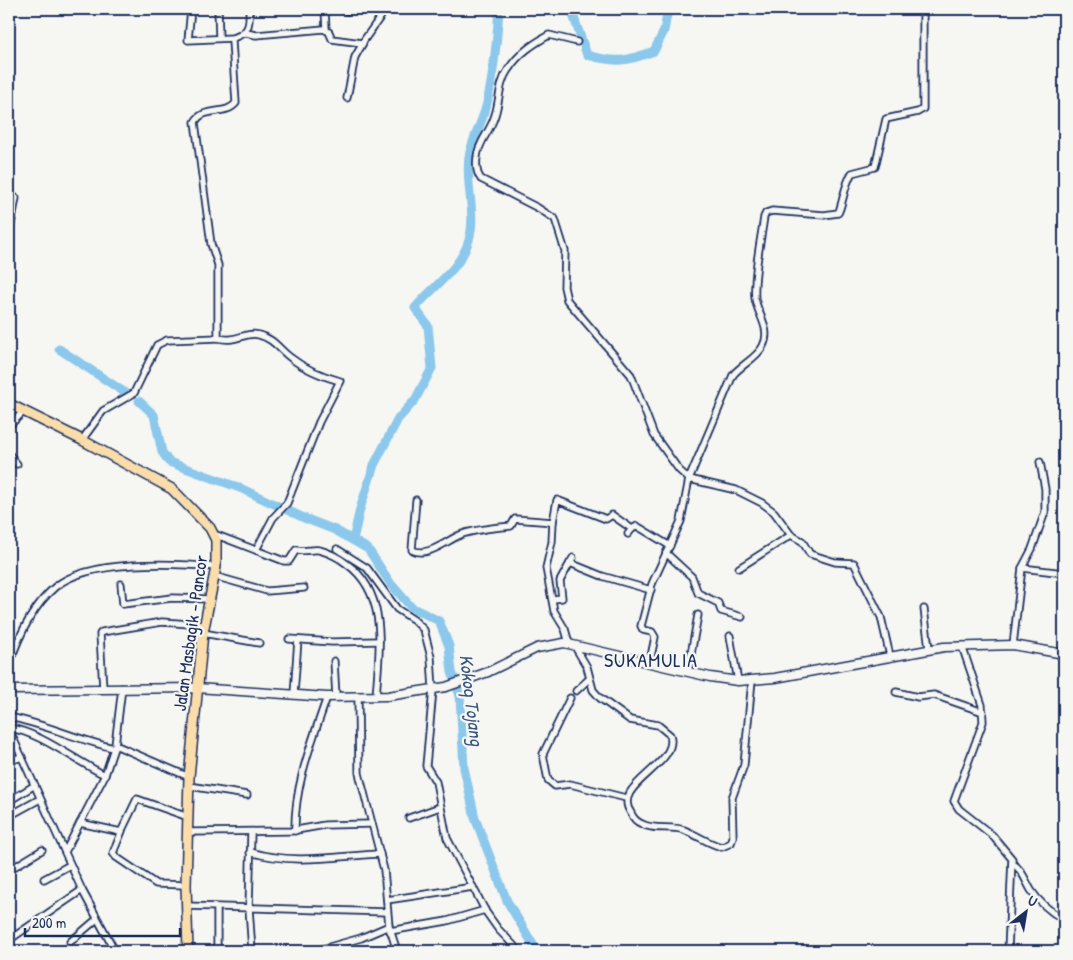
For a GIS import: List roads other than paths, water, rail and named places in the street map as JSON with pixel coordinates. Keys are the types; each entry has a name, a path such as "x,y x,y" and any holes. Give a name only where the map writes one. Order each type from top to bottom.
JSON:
{"main road":[{"name":"Jalan Masbagik - Pancor","path":"9,404 82,440 172,489 214,534 217,546 216,566 204,629 189,782 186,885 188,951"}],"street":[{"path":"191,9 188,40 233,38 246,33 256,35 326,30"},
{"path":"218,9 219,38"},
{"path":"246,33 250,22 249,9"},
{"path":"325,9 326,30 332,39 363,43"},
{"path":"347,98 355,56 386,9"},
{"path":"650,661 655,635 643,630 641,626 651,590 681,521 689,479 733,375 761,350 765,341 764,320 755,297 764,217 766,213 772,211 824,215 838,213 841,210 842,195 852,173 875,167 886,119 918,112 923,109 923,9"},
{"path":"577,42 549,35 533,44 513,62 505,74 495,117 479,148 476,163 478,174 481,179 538,208 555,219 565,251 564,287 567,300 631,375 654,435 676,467 689,479 736,490 762,502 774,512 791,535 802,540 812,555 835,562 855,564 881,617 890,656"},
{"path":"218,338 219,272 211,244 195,122 201,114 229,109 236,103 233,38"},
{"path":"9,235 16,198"},
{"path":"82,440 102,412 134,393 154,351 162,341 218,338 232,341 248,334 259,335 275,343 305,368 338,380 304,457 301,473 283,507 256,550"},
{"path":"9,426 24,411"},
{"path":"9,454 17,464"},
{"path":"1013,645 1022,568 1032,549 1045,512 1040,462"},
{"path":"416,500 412,550 419,552 435,548 469,532 511,526 515,519 553,522"},
{"path":"670,546 637,526 630,532 612,515 606,520 559,500 557,502 552,542 546,564 555,614 587,667 589,679 596,695 617,711 636,722 664,728 670,735 670,744 658,764 632,788 626,798 627,808 642,825 682,829 722,847 731,843 734,831 732,798 744,766 752,680"},
{"path":"214,534 286,561 291,559 295,551 309,552 318,550 347,564 359,573 370,588 378,621 379,641 376,697"},
{"path":"739,568 791,535"},
{"path":"337,549 367,568 397,608 424,630 430,657 433,690 426,766 436,782 438,808 447,838 485,910 498,929 519,951"},
{"path":"666,553 692,577 698,593 718,603 721,611 742,617"},
{"path":"552,599 562,598 560,581 571,560 602,576 651,590"},
{"path":"9,665 20,636 40,604 50,592 65,580 95,571 120,567 166,565 216,566"},
{"path":"1022,568 1064,573"},
{"path":"214,576 267,592 304,588"},
{"path":"120,584 123,604 172,598 209,599"},
{"path":"924,609 929,648"},
{"path":"688,671 698,615"},
{"path":"104,689 100,634 102,632 162,622 204,629 259,643"},
{"path":"730,636 738,681"},
{"path":"289,639 332,642 379,641"},
{"path":"294,694 298,640"},
{"path":"9,690 197,688 327,697 376,697 433,690 488,672 537,648 571,643 738,681 929,648 1013,645 1064,654"},
{"path":"962,646 983,712 981,730 954,801 959,809 992,835 1009,854 1012,863 1008,951"},
{"path":"334,661 336,696"},
{"path":"576,691 589,679"},
{"path":"65,852 105,775 114,747 122,688"},
{"path":"896,692 918,697 934,695 983,712"},
{"path":"295,831 296,804 301,780 327,697"},
{"path":"358,697 358,773 380,854 387,912 397,951"},
{"path":"570,698 543,754 548,780 555,786 570,784 626,798"},
{"path":"9,717 58,729 114,747 189,782 247,795"},
{"path":"9,728 34,735 80,763 105,775"},
{"path":"9,728 70,865 115,951"},
{"path":"9,761 22,757"},
{"path":"9,801 34,785"},
{"path":"9,816 40,799"},
{"path":"186,885 156,884 113,853 136,800 188,817"},
{"path":"409,818 438,808"},
{"path":"80,823 122,831"},
{"path":"188,832 295,831 325,825 372,824"},
{"path":"251,832 250,908 252,951"},
{"path":"9,870 42,850"},
{"path":"250,852 277,858 314,860 380,854"},
{"path":"1012,863 1018,868 1039,900 1064,920"},
{"path":"44,879 70,865"},
{"path":"387,900 473,888"},
{"path":"9,940 82,890"},
{"path":"186,906 387,912"},
{"path":"217,908 217,951"},
{"path":"315,951 334,949 390,929 447,921 485,910"},
{"path":"70,942 97,919"}],"waterway":[{"path":"353,540 360,509 374,465 398,419 415,400 432,368 428,326 415,308 453,269 465,251 469,240 472,220 468,178 469,157 485,110 489,91 495,56 499,9"},
{"path":"571,9 587,55 614,60 628,59 654,51 664,31 668,9"},
{"name":"Kokoq Tojang","path":"59,349 124,392"},
{"name":"Kokoq Tojang","path":"139,401 154,415 162,452 169,462 240,488 304,518 335,530 368,549 391,584 411,607 439,621 449,646 452,672 460,696 464,768 475,818 507,901 537,951"}],"district":[{"name":"SUKAMULIA","path":"651,659"}]}
